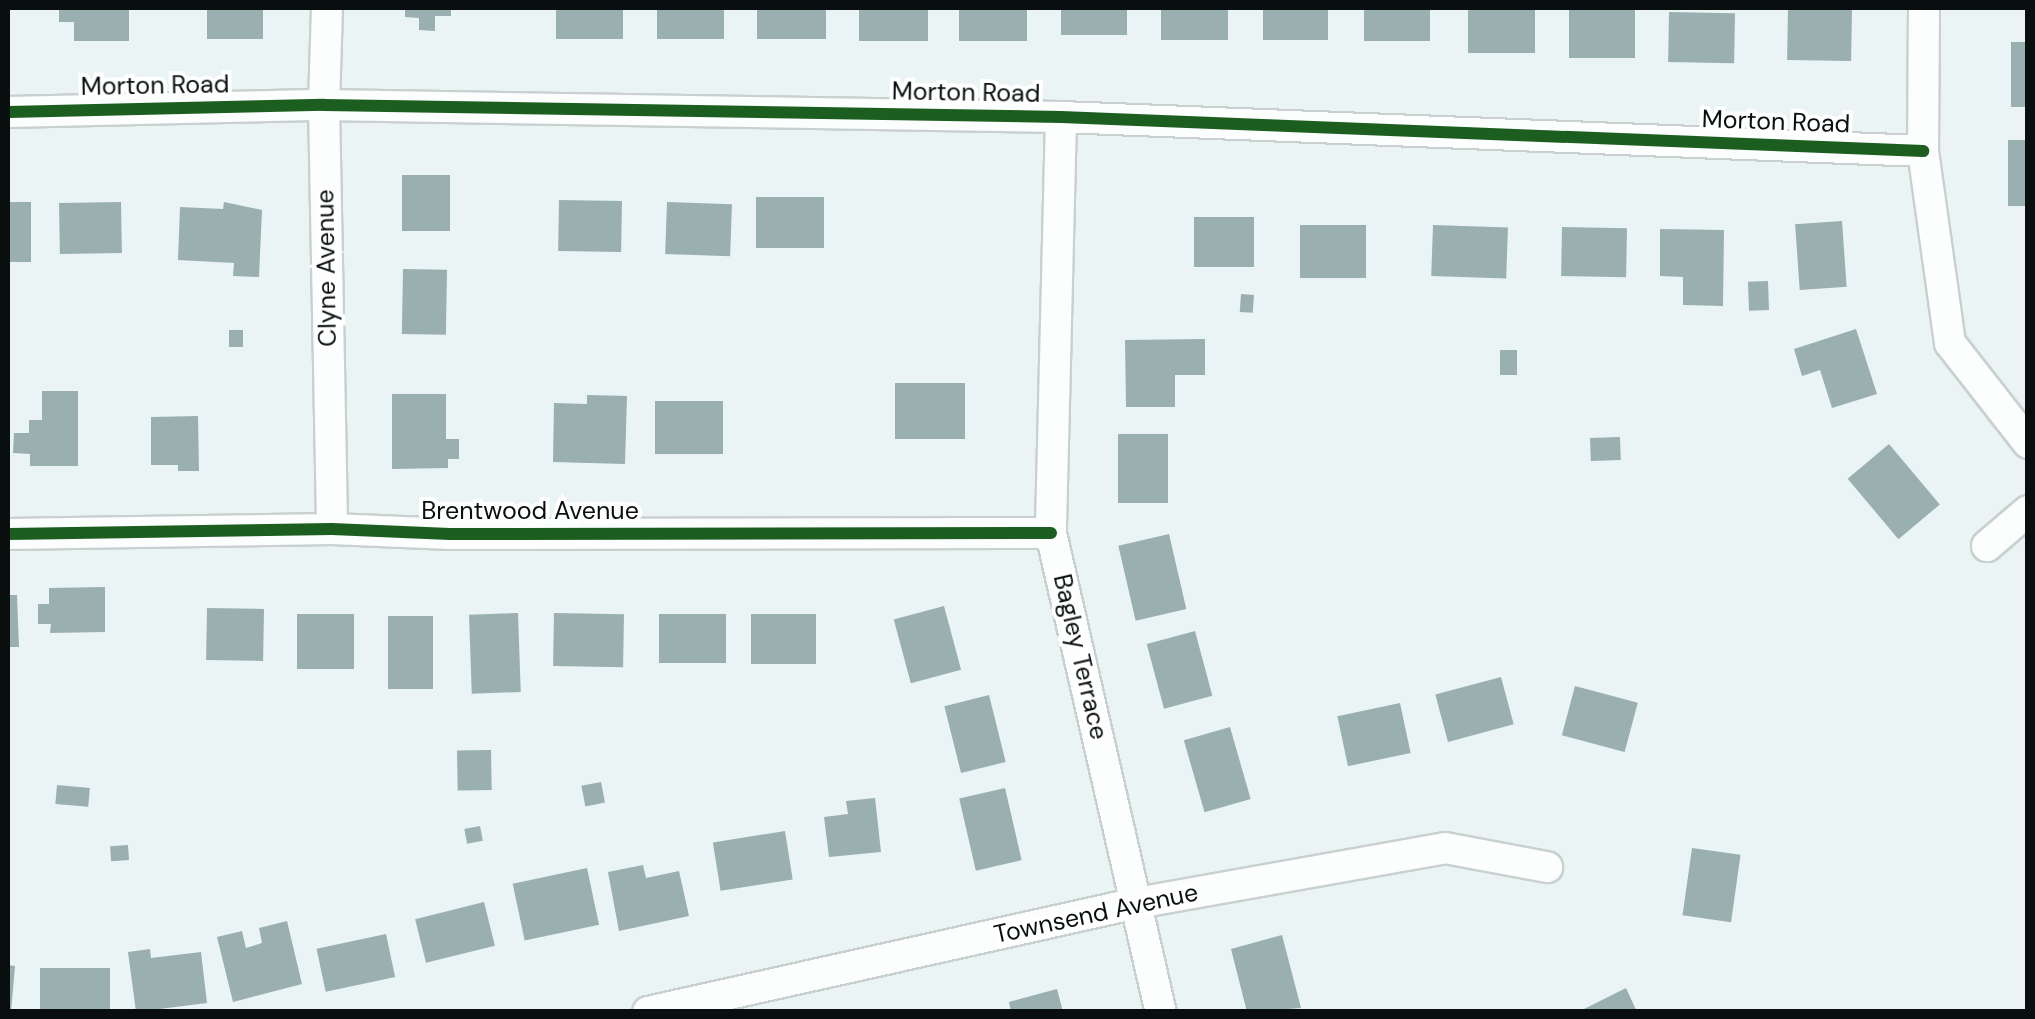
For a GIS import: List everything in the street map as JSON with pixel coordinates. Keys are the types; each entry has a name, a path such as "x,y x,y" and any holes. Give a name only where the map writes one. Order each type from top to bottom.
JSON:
{"street":[{"name":"Clyne Avenue","path":"327,8 324,105 332,529"},
{"path":"1924,8 1922,151 1950,343 2028,443"},
{"name":"Morton Road","path":"8,112 324,105 1061,117 1922,151"},
{"name":"Bagley Terrace","path":"1061,117 1052,533 1161,1012"},
{"path":"1987,546 2028,511"},
{"name":"Brentwood Avenue","path":"8,534 332,529 450,534 1052,533"},
{"name":"Townsend Avenue","path":"648,1012 1138,903 1445,848 1547,867"}],"building":[{"path":"59,8 129,8 129,41 74,41 74,22 59,22"},
{"path":"207,8 263,8 263,39 207,39"},
{"path":"405,8 451,8 451,16 435,16 435,31 419,30 419,18 405,17"},
{"path":"556,8 623,8 623,39 556,39"},
{"path":"657,8 724,8 724,39 657,39"},
{"path":"757,8 826,8 826,39 757,39"},
{"path":"859,8 928,8 928,41 859,41"},
{"path":"959,8 1027,8 1027,41 959,41"},
{"path":"1061,8 1127,8 1127,35 1061,35"},
{"path":"1161,8 1228,8 1228,40 1161,40"},
{"path":"1263,8 1328,8 1328,40 1263,40"},
{"path":"1364,8 1430,8 1430,41 1364,41"},
{"path":"1468,8 1535,8 1535,53 1468,53"},
{"path":"1569,8 1635,8 1635,58 1569,58"},
{"path":"1788,8 1852,9 1851,61 1787,60"},
{"path":"1669,12 1735,13 1734,63 1668,62"},
{"path":"2011,42 2028,42 2028,107 2011,107"},
{"path":"2008,140 2028,140 2028,206 2008,206"},
{"path":"402,175 450,175 450,231 402,231"},
{"path":"756,197 824,197 824,248 756,248"},
{"path":"559,200 622,201 621,252 558,251"},
{"path":"8,202 31,202 31,262 8,262"},
{"path":"121,202 122,253 60,254 59,203"},
{"path":"224,202 262,210 259,277 233,276 234,263 178,260 180,207 223,209"},
{"path":"667,202 732,204 730,256 665,254"},
{"path":"1194,217 1254,217 1254,267 1194,267"},
{"path":"1842,221 1847,287 1800,290 1795,224"},
{"path":"1300,225 1366,225 1366,278 1300,278"},
{"path":"1433,225 1508,228 1506,279 1431,276"},
{"path":"1562,227 1627,228 1626,277 1561,276"},
{"path":"1660,229 1724,230 1723,306 1683,305 1683,277 1660,276"},
{"path":"403,269 447,270 446,335 402,334"},
{"path":"1768,281 1769,310 1749,311 1748,282"},
{"path":"1241,294 1254,295 1253,313 1240,312"},
{"path":"1856,329 1877,394 1832,408 1820,370 1802,376 1794,349"},
{"path":"229,330 243,330 243,347 229,347"},
{"path":"1205,339 1205,375 1175,375 1175,407 1126,407 1125,340"},
{"path":"1500,350 1517,350 1517,375 1500,375"},
{"path":"895,383 965,383 965,439 895,439"},
{"path":"42,391 78,391 78,466 30,466 30,454 13,453 14,433 29,433 29,420 42,420"},
{"path":"392,394 446,394 446,439 459,439 459,459 448,459 448,468 392,469"},
{"path":"587,395 627,396 625,464 553,462 554,403 587,404"},
{"path":"655,401 723,401 723,454 655,454"},
{"path":"198,416 199,471 178,471 178,465 151,465 151,417"},
{"path":"1118,434 1168,434 1168,503 1118,503"},
{"path":"1620,437 1621,460 1591,461 1590,438"},
{"path":"1889,444 1940,505 1898,539 1848,479"},
{"path":"1169,534 1186,609 1136,621 1118,546"},
{"path":"105,587 105,632 50,633 51,624 38,624 38,604 49,604 49,588"},
{"path":"8,595 17,595 19,647 8,647"},
{"path":"944,606 961,670 911,683 894,619"},
{"path":"207,608 264,609 263,661 206,660"},
{"path":"518,613 521,692 472,694 469,615"},
{"path":"554,613 624,614 623,667 553,666"},
{"path":"297,614 354,614 354,669 297,669"},
{"path":"659,614 726,614 726,663 659,663"},
{"path":"751,614 816,614 816,664 751,664"},
{"path":"388,616 433,616 433,689 388,689"},
{"path":"1195,631 1212,696 1164,709 1147,644"},
{"path":"1501,677 1514,724 1448,742 1435,695"},
{"path":"1575,686 1638,703 1625,752 1562,735"},
{"path":"989,695 1006,762 961,773 944,706"},
{"path":"1400,703 1411,753 1348,766 1337,716"},
{"path":"1230,727 1251,799 1205,812 1184,740"},
{"path":"491,750 492,790 458,791 457,751"},
{"path":"601,782 605,803 585,806 581,786"},
{"path":"57,785 90,788 88,807 55,804"},
{"path":"1005,788 1022,860 976,871 959,799"},
{"path":"875,798 881,852 829,857 824,817 848,814 846,801"},
{"path":"480,826 483,841 467,844 464,829"},
{"path":"785,831 793,879 721,891 713,842"},
{"path":"128,845 129,860 111,861 110,846"},
{"path":"1692,848 1741,855 1731,922 1683,915"},
{"path":"643,865 646,878 679,871 689,916 619,931 608,872"},
{"path":"587,868 599,925 525,941 513,884"},
{"path":"484,902 495,946 426,963 415,919"},
{"path":"287,921 302,984 233,1002 217,937 242,931 246,948 262,943 259,928"},
{"path":"386,934 395,977 326,992 317,949"},
{"path":"1282,935 1301,1008 1247,1012 1231,949"},
{"path":"150,949 151,958 201,952 207,1003 136,1012 128,952"},
{"path":"8,965 15,966 11,1012 8,1012"},
{"path":"40,968 110,968 110,1012 40,1012"},
{"path":"1626,988 1637,1012 1578,1012"},
{"path":"1057,989 1063,1012 1011,1012 1009,1002"}],"cycle path":[{"path":"8,112 324,105 1061,117 1923,151"},
{"path":"8,534 332,529 450,534 1051,533"}]}
